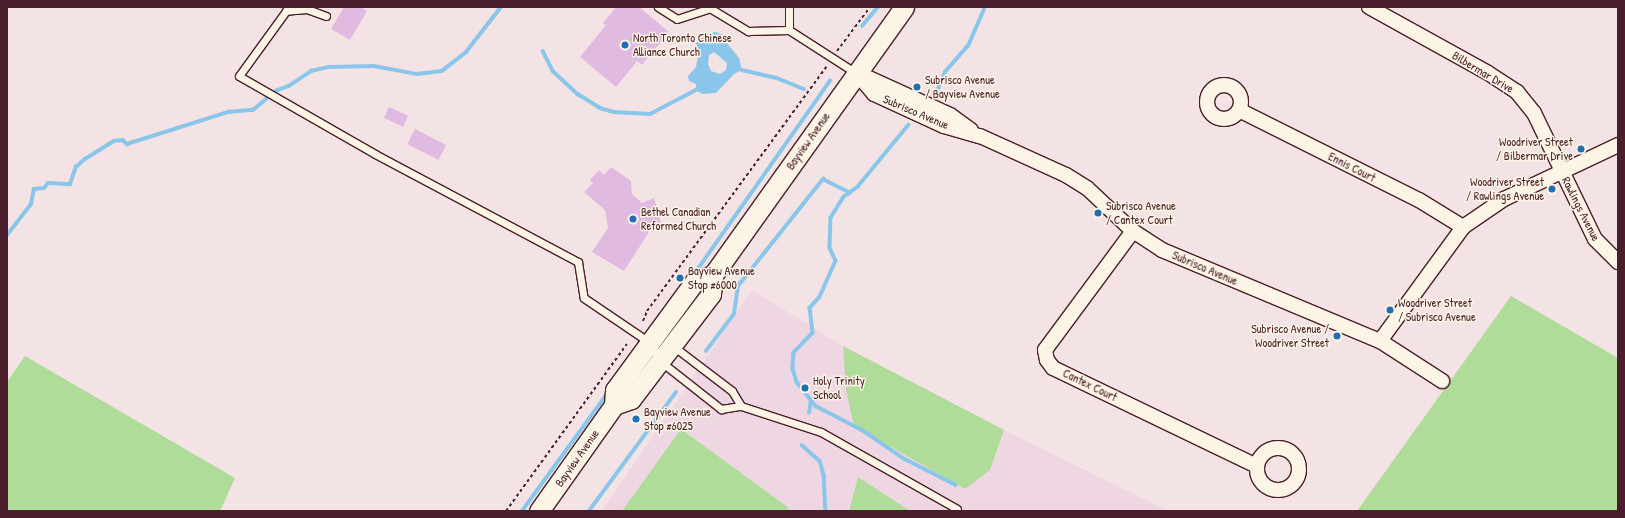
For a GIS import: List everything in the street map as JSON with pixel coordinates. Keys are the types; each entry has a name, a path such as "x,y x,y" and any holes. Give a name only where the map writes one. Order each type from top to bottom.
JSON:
{"main road":[{"name":"Bayview Avenue","path":"539,511 614,405 631,399 661,347 695,281 713,275 904,7"}],"street":[{"name":"Bilbermar Drive","path":"1369,7 1488,73 1517,92 1534,113 1562,171"},
{"name":"Subrisco Avenue","path":"856,73 883,82 950,114 980,136 1077,182 1133,231 1162,250 1380,341 1442,381"},
{"name":"Ennis Court","path":"1239,110 1408,195 1463,227"},
{"path":"1380,341 1463,227 1504,199 1618,145"},
{"name":"Rawlings Avenue","path":"1562,171 1595,239 1618,262"},
{"name":"Cantex Court","path":"1133,231 1045,350 1047,360 1054,368 1257,466"}],"lane":[{"path":"658,7 677,19 709,8 748,31 788,30 856,73"},
{"path":"788,30 789,7"},
{"path":"326,16 307,9 286,11 239,76 375,154 578,262 584,298 732,392 741,406"},
{"path":"661,347 721,408 741,406 821,432 957,509"}],"path":[{"path":"834,56 870,7"},
{"path":"643,322 647,311 829,63"},
{"path":"506,511 627,344"}],"shaded area":[{"name":"Holy Trinity School","path":"752,290 843,346 1004,430 1169,511 602,511"}],"green space":[{"path":"1511,296 1618,358 1618,511 1357,511"},
{"path":"843,346 1004,430 990,470 965,489 854,426 846,390"},
{"path":"25,356 235,478 220,511 7,511 7,382"},
{"path":"681,429 789,508 787,511 622,511"},
{"path":"858,477 910,511 849,511"}],"water":[{"path":"716,32 728,37 726,42 739,58 742,70 734,74 716,93 702,94 696,90 696,84 689,81 688,76 696,67 699,51 696,43 707,34","holes":["714,52 727,63 726,70 720,74 711,71 708,64 709,55"]}],"building":[{"path":"344,7 361,7 367,11 350,40 331,29"},
{"name":"North Toronto Chinese Alliance Church","path":"616,7 639,7 669,32 642,65 637,61 616,87 580,57 606,25 603,23"},
{"path":"389,107 408,116 403,127 384,118"},
{"path":"415,129 446,145 438,160 407,144"},
{"name":"Bethel Canadian Reformed Church","path":"611,167 631,181 632,194 642,203 654,198 662,227 651,229 624,271 592,252 608,228 605,210 584,192 593,183 590,180 599,170 604,175"}],"waterway":[{"path":"273,92 289,86 311,71 329,67 374,66 417,74 442,71 466,52 501,7"},
{"path":"862,26 878,7"},
{"path":"937,91 945,72 968,46 985,7"},
{"path":"543,51 553,71 578,94 600,108 614,112 650,114 696,90"},
{"path":"742,70 777,78 804,89"},
{"path":"695,273 830,81"},
{"path":"7,235 31,204 34,189 44,188 48,183 70,184 76,167 85,159 114,141 123,140 127,144 228,112 253,110 266,99"},
{"path":"909,125 858,187 844,197 831,218 830,248 836,261 820,297 810,308 813,333 794,353 793,369 797,382 816,406 862,430 903,458 956,485"},
{"path":"706,351 734,314 738,286 823,179 850,193"},
{"path":"589,511 676,392"},
{"path":"522,511 607,394"},
{"path":"809,413 811,400"},
{"path":"802,445 820,461 824,475 826,511"}],"place":[{"name":"North Toronto Chinese Alliance Church","path":"625,45"},
{"name":"Subrisco Avenue / Bayview Avenue","path":"917,87"},
{"name":"Woodriver Street / Bilbermar Drive","path":"1581,149"},
{"name":"Woodriver Street / Rawlings Avenue","path":"1552,189"},
{"name":"Subrisco Avenue / Cantex Court","path":"1098,213"},
{"name":"Bethel Canadian Reformed Church","path":"633,219"},
{"name":"Bayview Avenue Stop #6000","path":"680,278"},
{"name":"Woodriver Street / Subrisco Avenue","path":"1390,310"},
{"name":"Subrisco Avenue / Woodriver Street","path":"1337,336"},
{"name":"Holy Trinity School","path":"805,388"},
{"name":"Bayview Avenue Stop #6025","path":"636,419"}]}
